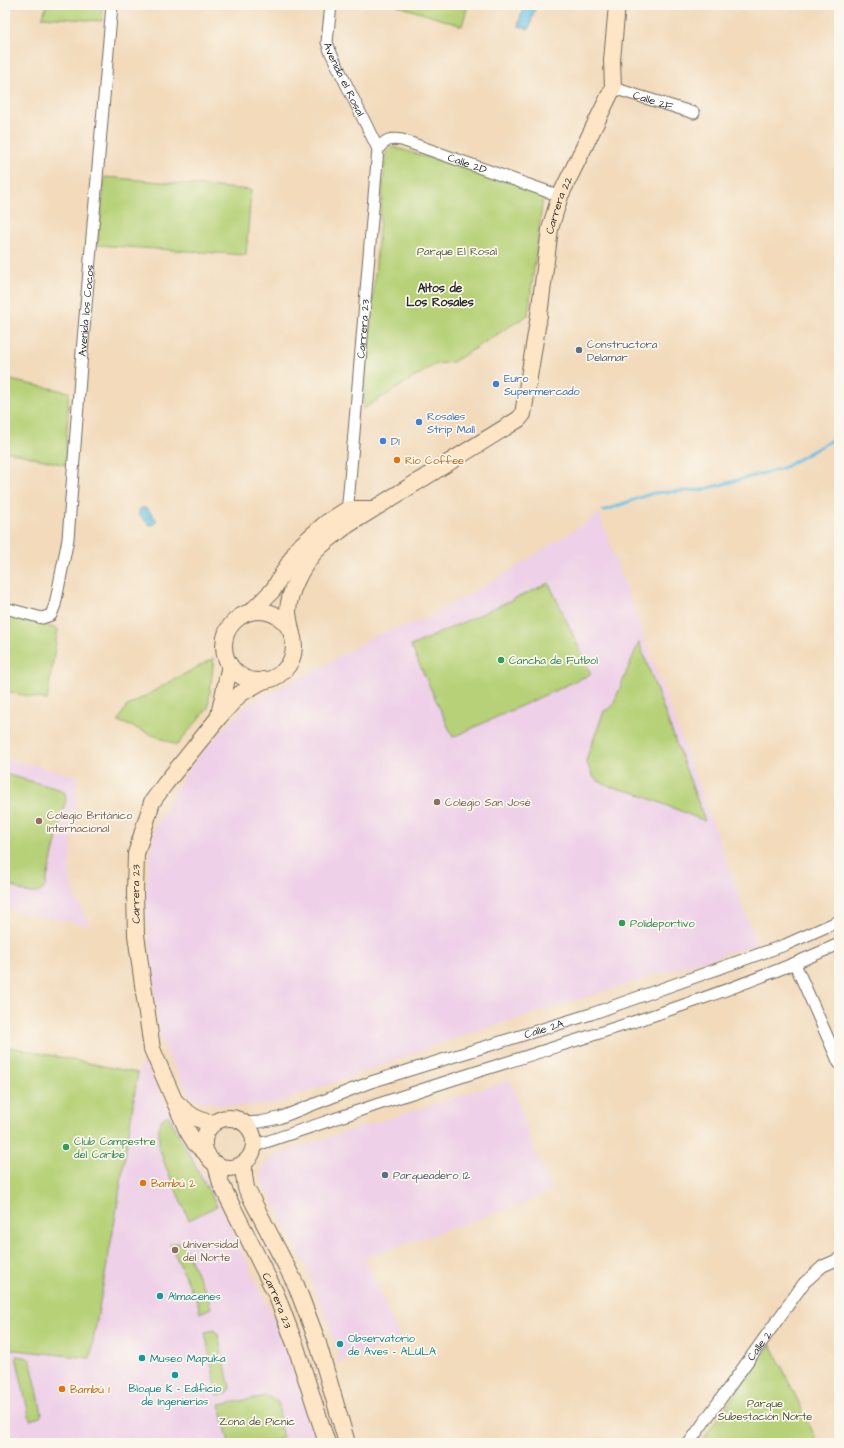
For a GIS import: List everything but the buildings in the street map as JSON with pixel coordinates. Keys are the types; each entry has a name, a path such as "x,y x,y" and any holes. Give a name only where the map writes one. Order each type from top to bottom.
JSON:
{"street":[{"name":"Avenida los Cocos","path":"5,608 42,618 50,615 55,604 68,539 112,5"},
{"name":"Avenida el Rosal","path":"331,5 327,42 378,149"},
{"name":"Carrera 22","path":"373,509 519,419 523,414 539,315 550,229 560,196 613,88 612,60 617,5"},
{"name":"Calle 2F","path":"613,88 694,113"},
{"name":"Calle 2D","path":"378,149 384,141 395,139 402,140 560,196"},
{"name":"Carrera 23","path":"346,526 378,149"},
{"path":"348,509 373,509 346,526 324,544 313,555 300,575 293,588 288,611 294,647 292,659 285,669 276,676 264,680 245,678 237,672 230,665 224,649 227,632 231,625 237,619 252,611 273,590 298,548 326,523 348,509"},
{"path":"252,611 272,613 281,618 288,626 292,635"},
{"name":"Carrera 23","path":"219,717 230,665"},
{"name":"Carrera 23","path":"264,680 240,694 219,717 152,802 136,854 136,935 149,1039 155,1060 187,1130 195,1143 212,1159 221,1184 276,1294 295,1344 327,1443"},
{"name":"Calle 2A","path":"244,1123 260,1122 279,1118 371,1082 591,1014 785,945 839,921"},
{"name":"Calle 2A","path":"254,1146 458,1078 664,1013 795,964 839,944"},
{"path":"795,964 839,1063"},
{"name":"Carrera 23","path":"172,1098 189,1114 200,1121 213,1124"},
{"path":"225,1118 231,1118 244,1123 251,1130 253,1135 254,1146 251,1155 244,1163 234,1167 222,1166 212,1159 205,1142 208,1129 213,1124 225,1118"},
{"name":"Carrera 23","path":"244,1163 246,1188 296,1285 316,1340 347,1443"},
{"name":"Calle 2","path":"689,1443 804,1282 823,1266 839,1259"}],"shaded area":[{"name":"Colegio San José","path":"599,514 757,944 467,1034 274,1104 246,1106 220,1105 191,1098 160,1039 146,908 148,873 154,829 174,792 197,758 245,706 325,665 376,635 425,619 503,575"},
{"name":"Colegio Británico Internacional","path":"5,758 78,776 69,873 75,896 90,926 5,909"},
{"name":"Universidad del Norte","path":"144,1061 224,1214 282,1336 303,1394 317,1443 5,1443 5,1349 90,1358 115,1220 138,1073"},
{"path":"511,1080 533,1147 552,1191 521,1204 365,1258 400,1339 337,1363 338,1351 302,1258 263,1183 261,1175 264,1166 273,1155"}],"green space":[{"path":"47,5 102,5 102,21 42,17"},
{"path":"396,5 468,5 462,26"},
{"name":"Parque El Rosal","path":"393,147 537,190 543,197 528,315 453,362 436,364 363,409 386,152"},
{"path":"105,177 251,190 246,255 97,245"},
{"path":"5,379 69,392 65,465 5,451"},
{"name":"Cancha de Futbol","path":"549,583 591,674 453,737 411,646"},
{"path":"5,614 58,629 47,700 5,691"},
{"path":"639,642 705,821 636,793 611,787 596,780 592,775 586,760 604,711 612,707"},
{"path":"214,658 208,708 177,745 118,721 126,707"},
{"path":"5,774 59,789 65,793 66,799 45,887 42,891 37,893 22,891 5,881"},
{"name":"Club Campestre del Caribe","path":"5,1046 138,1073 115,1220 90,1358 5,1349"},
{"path":"168,1115 217,1206 189,1220 159,1147 159,1126 162,1119"},
{"path":"179,1243 185,1248 207,1295 211,1308 200,1313 198,1304 170,1244"},
{"name":"Zona de Picnic","path":"214,1330 218,1335 230,1388 228,1393 218,1396 205,1332"},
{"name":"Parque Subestación Norte","path":"771,1344 818,1443 700,1443"},
{"path":"16,1356 27,1358 31,1362 42,1413 40,1417 30,1420"},
{"name":"Zona de Picnic","path":"266,1396 278,1404 280,1410 279,1420 283,1438 257,1443 229,1443 220,1405"}],"water":[{"path":"524,5 535,8 529,29 518,26"},
{"path":"141,508 146,508 156,519 156,522 153,525 148,524 139,515"}],"waterway":[{"path":"603,511 653,493 701,490 783,468 839,436"}],"place":[{"name":"Constructora Delamar","path":"579,350"},
{"name":"Euro Supermercado","path":"496,384"},
{"name":"Rosales Strip Mall","path":"419,422"},
{"name":"D1","path":"383,441"},
{"name":"Rio Coffee","path":"397,460"},
{"name":"Cancha de Futbol","path":"501,660"},
{"name":"Colegio San José","path":"437,802"},
{"name":"Colegio Británico Internacional","path":"39,821"},
{"name":"Polideportivo","path":"622,923"},
{"name":"Club Campestre del Caribe","path":"66,1147"},
{"name":"Parqueadero 12","path":"385,1175"},
{"name":"Bambú 2","path":"143,1183"},
{"name":"Universidad del Norte","path":"175,1250"},
{"name":"Almacenes","path":"160,1296"},
{"name":"Observatorio de Aves - ALULA","path":"340,1344"},
{"name":"Museo Mapuka","path":"142,1358"},
{"name":"Bloque K - Edificio de Ingenierías","path":"175,1375"},
{"name":"Bambú 1","path":"62,1389"}],"district":[{"name":"Altos de Los Rosales","path":"440,295"}]}
